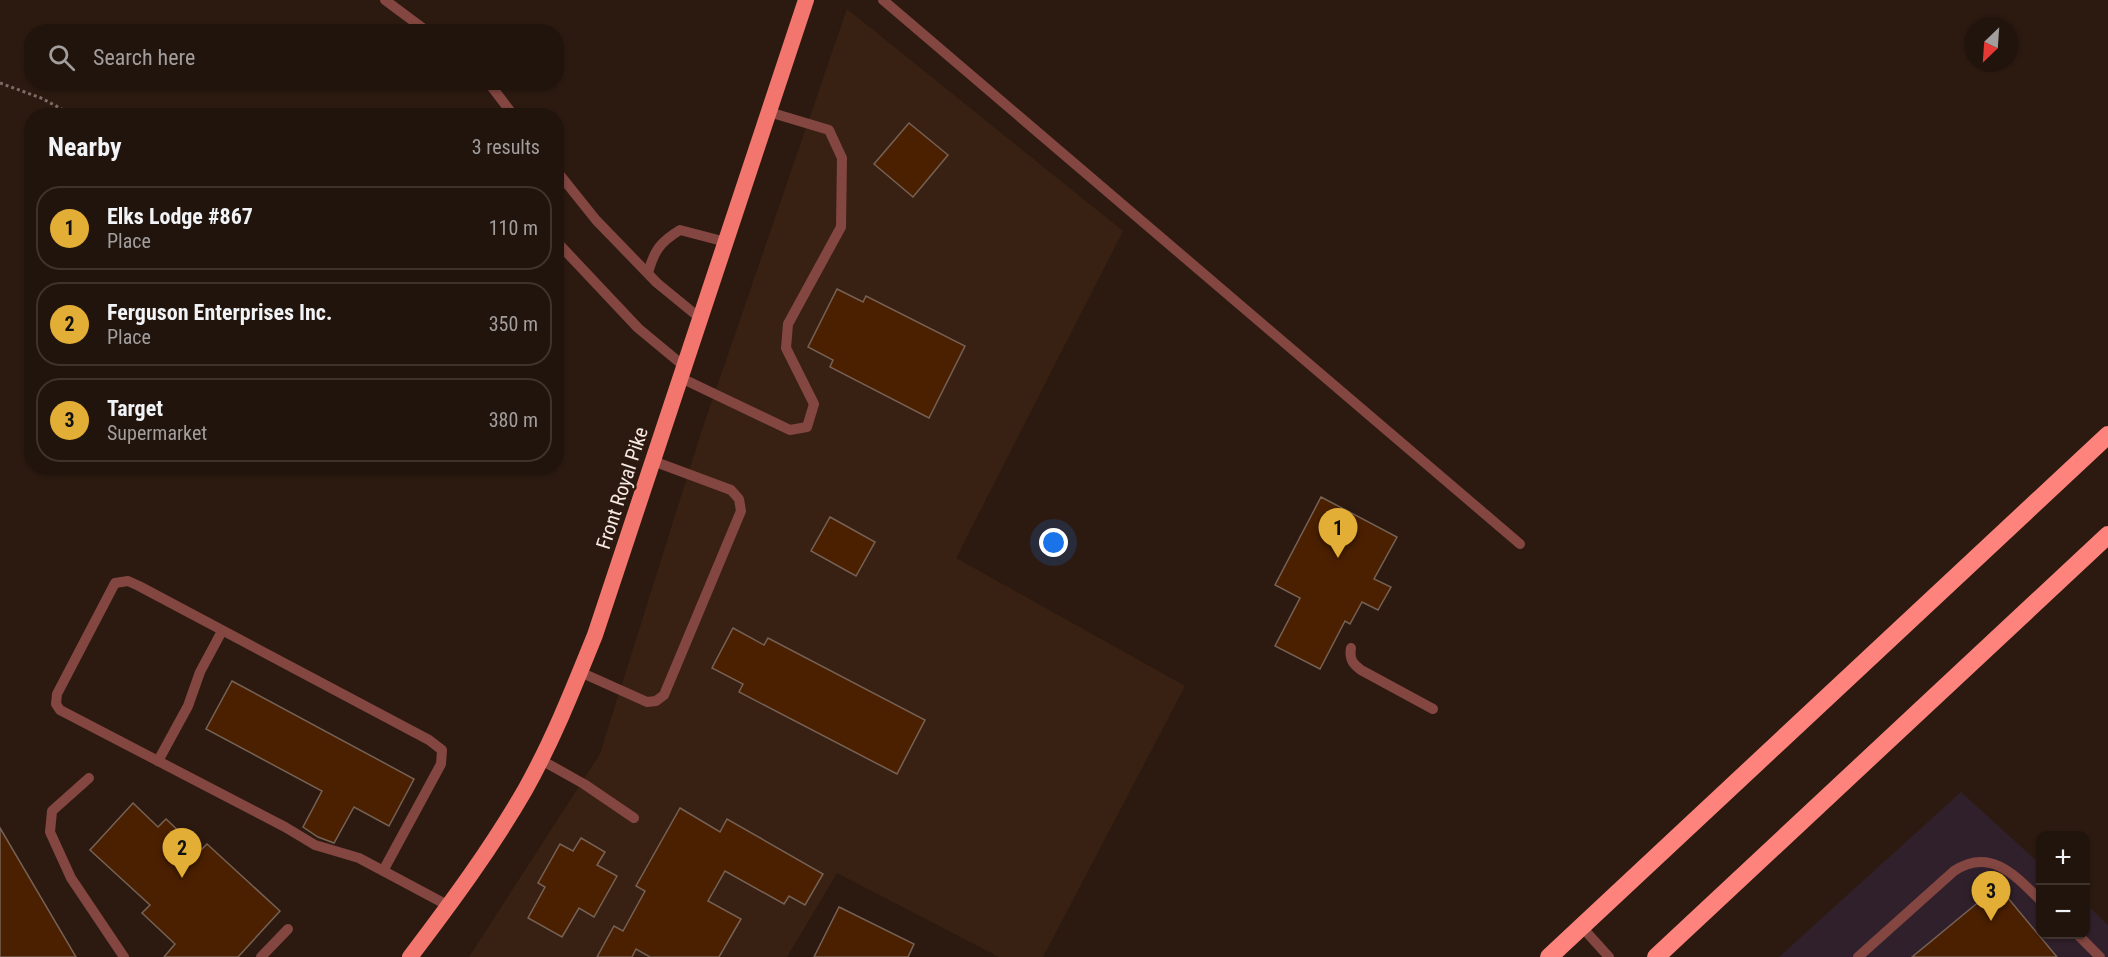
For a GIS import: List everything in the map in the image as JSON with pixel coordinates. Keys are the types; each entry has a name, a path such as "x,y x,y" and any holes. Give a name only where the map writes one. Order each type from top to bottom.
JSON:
{"highway":[{"name":"Front Royal Pike","path":"410,957 449,906 500,831 541,760 580,672 595,635 806,0"},
{"path":"1549,957 2108,435"},
{"path":"1656,957 2108,535"}],"lane":[{"path":"385,0 417,24"},
{"path":"883,0 1520,544"},
{"path":"494,90 508,108"},
{"path":"564,249 683,373 790,430 807,427 814,404 786,348 788,324 841,226 842,158 829,130 769,112"},
{"path":"564,180 596,220 648,273 701,319"},
{"path":"648,273 653,255 666,239 680,230 726,242"},
{"path":"580,672 647,702 656,701 664,695 741,511 739,499 731,490 653,461"},
{"path":"383,871 441,764 442,750 429,740 128,581 118,582 110,590 57,694 56,704 60,710 295,832 315,845 359,858 383,871 449,906"},
{"path":"158,761 188,706 200,672 222,631"},
{"path":"1351,648 1353,663 1361,670 1433,709"},
{"path":"541,760 584,784 634,818"},
{"path":"89,778 52,811 50,832 71,878 124,957"},
{"path":"1858,957 1954,871 1967,863 1986,862 2004,868 2036,896"},
{"path":"1581,926 1609,957"},
{"path":"261,957 288,929"},
{"path":"2082,939 2100,957"}],"path":[{"path":"0,83 41,98 60,108"}],"shaded area":[{"path":"847,9 1123,231 956,558 1185,686 1043,957 999,957 837,873 787,957 469,957 600,754 701,433"},
{"path":"1961,792 2036,860 2036,939 2090,939 2090,908 2108,925 2108,957 1779,957"}],"building":[{"path":"909,123 948,155 913,197 874,164"},
{"path":"837,289 863,302 866,296 965,346 929,418 830,367 833,360 808,347"},
{"path":"1321,497 1397,537 1374,579 1391,587 1378,610 1362,602 1350,624 1345,621 1320,669 1275,646 1300,598 1275,585"},
{"path":"830,517 875,542 856,576 811,551"},
{"path":"733,628 764,645 768,638 925,720 897,774 739,692 743,684 712,668"},
{"path":"232,681 414,779 389,826 354,807 334,843 318,837 303,827 322,791 206,729"},
{"path":"133,803 158,827 166,819 200,851 207,844 280,911 238,957 164,957 175,944 142,913 150,905 90,850"},
{"path":"680,808 720,832 727,819 823,874 805,905 789,896 784,904 725,871 708,901 741,919 719,957 650,957 636,949 632,957 597,957 614,926 623,931 645,891 636,886"},
{"path":"0,828 76,957 0,957"},
{"path":"581,838 605,852 597,865 617,876 594,917 579,908 562,937 528,918 545,887 538,883 560,844 573,851"},
{"path":"1998,886 2036,932 2036,939 2042,939 2057,957 1912,957"},
{"path":"839,907 914,944 908,957 814,957"}],"place":[{"name":"Elks Lodge #867","path":"1338,558"},
{"name":"Ferguson Enterprises Inc.","path":"182,878"},
{"name":"Target","path":"1991,921"}]}
